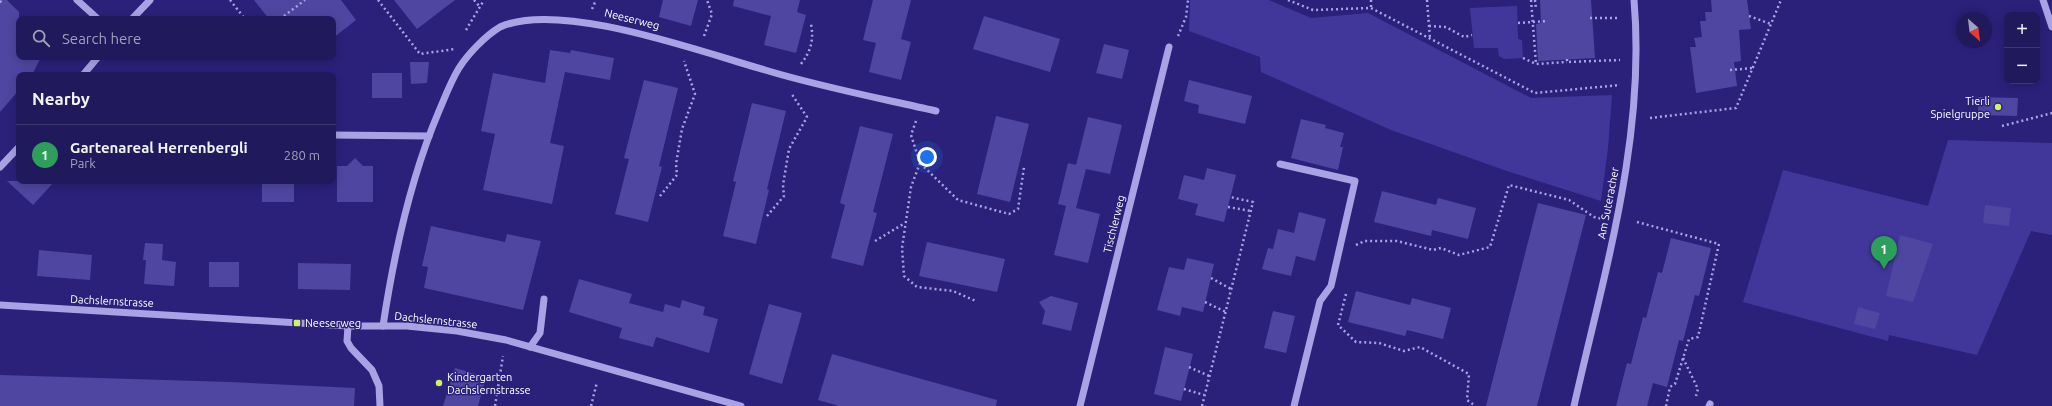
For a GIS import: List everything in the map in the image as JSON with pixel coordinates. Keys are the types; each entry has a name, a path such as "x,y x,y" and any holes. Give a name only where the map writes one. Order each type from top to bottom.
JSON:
{"street":[{"path":"77,0 95,16"},
{"path":"135,16 150,0"},
{"name":"Am Suteracher","path":"1574,406 1616,221 1628,157 1636,84 1634,0"},
{"path":"2043,0 2052,27"},
{"name":"Neeserweg","path":"383,326 398,241 429,136 459,68 484,40 500,27 521,19 538,16 562,17 621,26 791,77 936,111"},
{"name":"Tischlerweg","path":"1080,406 1169,47"},
{"path":"86,72 96,60"},
{"path":"336,135 429,136"},
{"path":"0,167 16,150"},
{"path":"1280,164 1355,181 1331,286 1320,301 1294,406"},
{"path":"530,347 540,333 544,299"},
{"name":"Dachslernstrasse","path":"0,305 348,326 408,326 457,331 506,340 741,406"},
{"path":"348,326 347,341 351,348 372,370 379,386 380,406"}],"path":[{"path":"230,0 243,16"},
{"path":"284,16 305,0"},
{"path":"378,0 420,54 457,48"},
{"path":"474,0 480,8"},
{"path":"466,30 484,0"},
{"path":"698,50 712,14 707,0"},
{"path":"1169,47 1178,36 1186,17 1188,0"},
{"path":"1288,0 1313,10 1371,8 1535,93 1620,86"},
{"path":"1371,0 1371,8"},
{"path":"1427,0 1430,39"},
{"path":"1531,0 1536,64"},
{"path":"1535,0 1536,8"},
{"path":"1650,118 1736,108 1781,0"},
{"path":"1749,16 1771,24"},
{"path":"1590,18 1619,18"},
{"path":"1518,23 1547,20"},
{"path":"767,216 784,196 783,184 789,149 807,117 791,94 791,77 807,56 814,37 811,24"},
{"path":"1429,26 1446,27 1464,37 1472,35"},
{"path":"660,196 677,175 676,164 682,129 694,94 685,66 682,44"},
{"path":"1523,58 1536,64 1567,61 1620,60"},
{"path":"1730,70 1752,68"},
{"path":"921,108 911,135 920,163 958,200 1009,214 1018,209 1024,167"},
{"path":"2002,126 2052,113"},
{"path":"920,163 911,187 905,223 902,248 904,276 918,287 953,291 976,302"},
{"path":"1352,250 1355,245 1365,241 1397,241 1433,250 1441,248 1459,255 1490,247 1509,185 1570,200 1594,217 1606,220"},
{"path":"1202,406 1253,202 1230,197"},
{"path":"1228,207 1251,212"},
{"path":"1637,222 1719,244 1698,337 1689,339 1675,384 1670,387 1666,406"},
{"path":"875,241 905,223"},
{"path":"1211,278 1231,289"},
{"path":"1340,290 1346,292 1338,325 1356,342 1379,343 1404,351 1420,348 1426,351 1469,374 1467,400 1474,405"},
{"path":"1205,302 1226,312"},
{"path":"495,406 503,356"},
{"path":"1683,358 1698,389 1696,398"},
{"path":"1189,367 1209,376"},
{"path":"591,406 597,382"},
{"path":"1184,389 1204,395"}],"shaded area":[{"path":"1190,0 1269,0 1311,18 1368,13 1531,98 1612,95 1608,148 1601,201 1507,171 1391,130 1261,72 1260,57 1189,31"},
{"path":"1517,6 1518,39 1522,40 1523,58 1504,59 1499,56 1498,48 1474,48 1470,8"},
{"path":"1948,140 2052,143 2052,235 2031,231 1977,355 1889,335 1888,341 1743,302 1783,170 1928,206"}],"building":[{"path":"0,0 7,0 19,12 19,16 16,16 16,60 40,60 34,72 16,72 16,93 0,112"},
{"path":"254,0 341,0 356,20 336,36 336,16 267,16"},
{"path":"394,0 455,0 417,29"},
{"path":"663,0 698,0 691,26 659,17"},
{"path":"734,0 800,0 797,12 806,15 796,53 764,45 771,16 733,6"},
{"path":"873,0 911,0 901,39 911,42 901,80 869,72 876,43 863,40"},
{"path":"1540,0 1591,0 1595,58 1538,61 1536,24 1541,23"},
{"path":"1711,0 1747,0 1751,29 1739,30 1741,61 1734,62 1737,86 1696,93 1690,47 1696,47 1694,38 1702,37 1700,21 1706,21 1705,12 1712,12"},
{"path":"984,16 1060,39 1050,72 973,49"},
{"path":"1104,44 1129,50 1122,79 1096,73"},
{"path":"550,50 570,53 571,50 614,58 610,80 565,72 550,143 564,146 552,204 483,190 495,134 481,131 493,73 545,83"},
{"path":"410,62 429,62 427,83 411,84"},
{"path":"372,73 402,73 402,98 372,98"},
{"path":"644,80 678,88 659,166 662,167 648,222 615,214 629,159 624,158"},
{"path":"1189,80 1252,96 1245,124 1198,113 1199,105 1184,101"},
{"name":"Tierli Spielgruppe","path":"1978,97 2018,98 2017,116 1978,115"},
{"path":"752,103 786,111 767,189 769,190 756,244 723,236 736,182 733,181"},
{"path":"996,116 1029,124 1010,202 977,194"},
{"path":"1088,117 1122,125 1110,174 1086,169 1076,208 1100,214 1088,263 1054,255 1066,206 1058,204 1068,163 1076,165"},
{"path":"1301,119 1326,125 1325,128 1344,133 1340,147 1343,147 1338,170 1291,158"},
{"path":"860,126 893,134 873,212 877,213 863,266 831,258 845,205 840,203"},
{"path":"355,158 363,166 373,166 373,202 337,202 337,166 347,166"},
{"path":"1207,168 1236,175 1224,222 1195,215 1198,204 1178,199 1184,175 1204,180"},
{"path":"7,181 16,181 16,184 52,184 33,205"},
{"path":"262,184 294,184 294,202 262,202"},
{"path":"1382,191 1436,205 1438,198 1476,208 1468,239 1432,230 1431,236 1374,222"},
{"path":"1538,203 1586,215 1537,406 1486,406"},
{"path":"1985,205 2011,208 2009,226 1983,223"},
{"path":"1299,212 1326,219 1315,261 1296,256 1291,276 1262,269 1268,248 1273,249 1278,229 1294,233"},
{"path":"431,226 505,242 507,234 541,241 523,310 424,288 428,267 422,266"},
{"path":"1900,235 1933,244 1913,302 1886,296"},
{"path":"1671,238 1711,248 1699,296 1695,295 1683,341 1679,340 1667,387 1653,383 1647,406 1616,406 1627,363 1631,364 1643,317 1646,318 1658,272 1662,273"},
{"path":"927,242 1005,259 997,292 919,276"},
{"path":"145,243 163,244 162,260 176,262 174,286 144,284 146,260 143,260"},
{"path":"39,250 92,255 90,280 37,276"},
{"path":"1187,258 1214,264 1203,312 1182,307 1180,316 1157,310 1169,267 1184,270"},
{"path":"209,262 239,262 239,287 209,287"},
{"path":"298,263 351,264 350,290 298,289"},
{"path":"579,279 632,294 629,303 663,312 665,304 680,308 682,300 705,307 703,315 718,319 709,353 656,337 653,347 619,338 622,328 569,312"},
{"path":"1356,291 1410,305 1412,298 1451,308 1443,339 1407,330 1405,336 1348,322"},
{"path":"1051,296 1078,303 1071,331 1042,324 1045,311 1039,302"},
{"path":"769,304 802,313 782,384 749,374"},
{"path":"1858,307 1880,313 1875,329 1854,324"},
{"path":"1273,311 1295,316 1286,353 1264,348"},
{"path":"1165,347 1193,354 1181,401 1154,394"},
{"path":"832,354 997,400 996,406 839,406 818,400"},
{"path":"455,368 486,377 478,406 443,406"},
{"path":"0,375 230,382 355,388 354,406 0,406"}],"place":[{"name":"Tierli Spielgruppe","path":"1998,107"},
{"name":"Gartenareal Herrenbergli","path":"1884,269"},
{"name":"Neeserweg","path":"297,323"},
{"name":"Kindergarten Dachslernstrasse","path":"439,383"}]}
